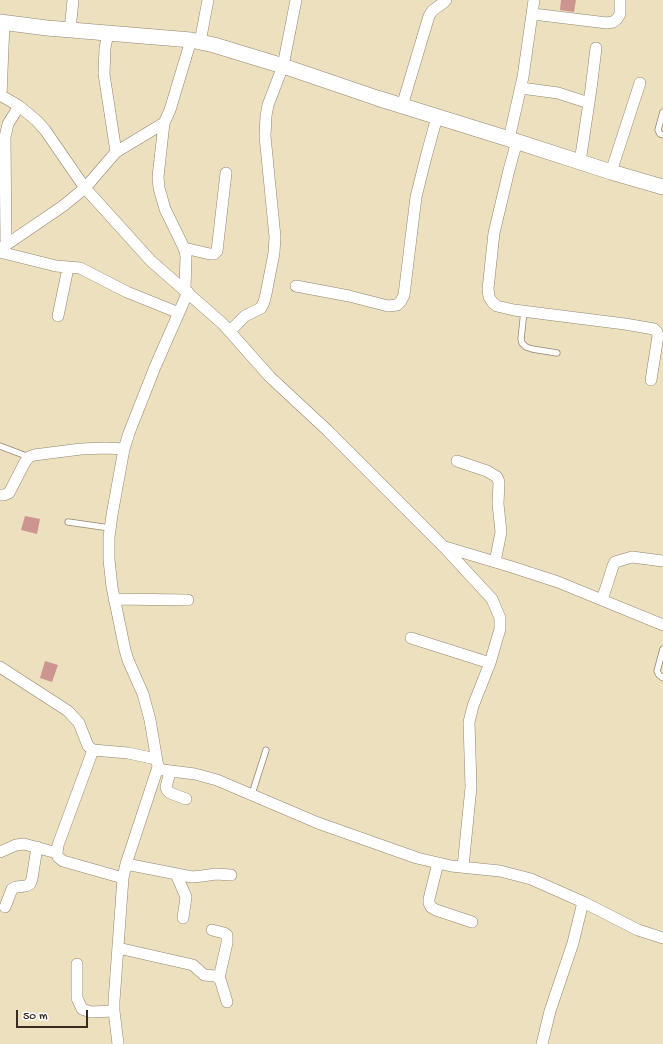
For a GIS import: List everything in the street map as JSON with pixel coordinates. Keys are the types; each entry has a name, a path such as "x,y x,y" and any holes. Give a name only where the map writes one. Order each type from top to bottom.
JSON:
{"main road":[{"path":"2,23 195,41 283,66 402,106 663,187"}],"street":[{"path":"70,30 73,0"},
{"path":"118,1044 114,1011 123,878 157,763 143,694 128,660 114,599 109,560 110,528 124,449 155,367 179,313 186,291 186,256 184,248 165,209 159,188 158,177 164,123 195,41 208,0"},
{"path":"230,331 245,316 261,308 266,294 274,253 275,237 265,126 268,105 283,66 296,0"},
{"path":"402,106 429,16 432,11 446,0"},
{"path":"534,0 508,170 494,233 488,289 489,297 497,306 654,329 658,336 652,380"},
{"path":"532,14 599,22 613,22 620,14 620,0"},
{"path":"2,23 1,96 19,106 45,130 85,188 151,261 230,331 270,377 327,430 444,547 486,590 494,603 500,618 500,629 490,663 473,706 469,722 471,786 463,867"},
{"path":"108,33 104,54 104,74 116,152"},
{"path":"580,162 596,48"},
{"path":"611,172 640,83"},
{"path":"521,88 552,92 589,103"},
{"path":"2,248 5,137 8,124 19,106"},
{"path":"296,286 349,296 388,306 397,305 401,301 404,295 416,197 437,117"},
{"path":"2,248 63,206 85,188 116,152 164,123"},
{"path":"184,248 210,254 214,254 217,251 226,173"},
{"path":"2,248 56,266 80,268 115,286 179,313"},
{"path":"58,316 68,268"},
{"path":"0,496 9,493 12,489 29,457 43,453 81,449 124,449"},
{"path":"457,461 487,471 496,477 499,482 498,511 501,532 495,562"},
{"path":"444,547 558,582 663,626"},
{"path":"602,600 615,562 632,557 663,561"},
{"path":"114,599 188,600"},
{"path":"411,638 490,663"},
{"path":"0,667 68,710 79,723 88,746 93,750 128,753 157,763 163,770 207,777 227,783 318,822 417,858 463,867 500,871 531,879 583,902 638,930 663,938"},
{"path":"93,750 58,845 58,857 63,861 123,878"},
{"path":"170,772 167,790 170,793 186,799"},
{"path":"0,852 16,845 24,844 57,852"},
{"path":"5,907 12,889 30,884 37,847"},
{"path":"438,863 429,899 431,908 472,922"},
{"path":"126,864 192,877 216,874 232,875"},
{"path":"176,874 186,897 183,918"},
{"path":"542,1044 550,1011 573,944 583,902"},
{"path":"212,930 227,935 227,943 219,978 227,1002"},
{"path":"118,948 193,965 204,975 219,978"},
{"path":"77,964 77,998 82,1009 86,1012 114,1011"}],"lane":[{"path":"663,112 658,130 660,134 663,135"},
{"path":"524,311 521,339 522,343 526,347 532,349 557,353"},
{"path":"0,446 29,457"},
{"path":"68,522 110,528"},
{"path":"663,649 657,671 663,678"},
{"path":"252,794 266,750"}],"building":[{"path":"561,0 576,0 574,12 560,10"},
{"path":"25,516 40,519 37,534 21,530"},
{"path":"45,661 58,665 52,682 40,678"}]}
